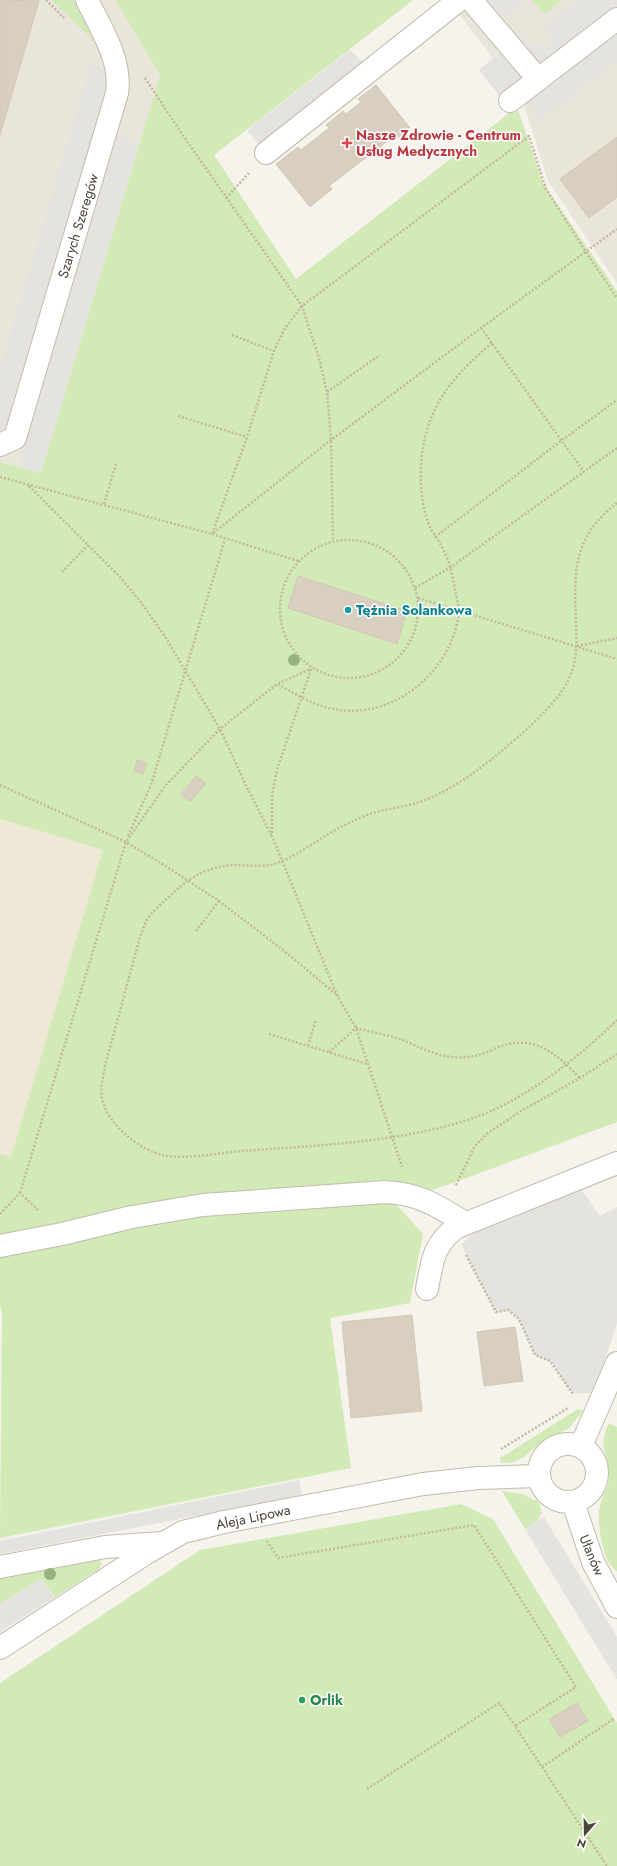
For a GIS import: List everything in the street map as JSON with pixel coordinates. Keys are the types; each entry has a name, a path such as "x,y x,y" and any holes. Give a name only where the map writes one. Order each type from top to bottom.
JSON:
{"street":[{"name":"Szarych Szeregów","path":"0,445 15,438 117,93 119,80 113,55 87,0"},
{"path":"266,153 459,0"},
{"path":"471,0 538,79"},
{"path":"510,101 617,19"},
{"path":"427,1289 434,1255 438,1246 450,1232 465,1223 617,1163"},
{"path":"0,1246 62,1234 132,1217 203,1205 385,1192 410,1194 432,1203 465,1223"},
{"path":"581,1446 617,1363"},
{"path":"563,1443 581,1446 594,1459 597,1468 597,1477 594,1486 589,1493 573,1502 563,1502 554,1499 541,1485 538,1476 540,1462 547,1451 563,1443"},
{"name":"Aleja Lipowa","path":"0,1648 163,1543 173,1537 195,1529 379,1491 442,1481 495,1477 538,1476"},
{"name":"Ułanów","path":"573,1502 575,1514 593,1562 617,1607"},
{"path":"0,1567 125,1544 163,1543"}],"path":[{"path":"141,72 226,198 302,306 319,358 327,392 331,440 333,541"},
{"path":"212,534 247,436 274,351 286,328 302,306 529,136 546,189 617,298"},
{"path":"226,198 266,153"},
{"path":"212,534 331,440 617,229"},
{"path":"481,328 584,472"},
{"path":"232,335 274,351"},
{"path":"277,684 300,697 332,709 350,711 370,709 390,704 408,694 424,681 437,667 453,636 459,611 451,566 443,549 435,537 426,514 420,485 424,433 448,385 468,364 492,343"},
{"path":"327,392 380,355"},
{"path":"435,537 617,400"},
{"path":"178,416 247,436"},
{"path":"415,588 451,566 617,448"},
{"path":"104,504 116,464"},
{"path":"0,478 104,504 212,534 298,561"},
{"path":"29,486 119,576 140,601 164,635 220,729 244,782 272,836 337,995 356,1028 402,1166 413,1177 410,1194"},
{"path":"617,504 602,515 590,529 582,543 576,582 577,646 570,675 554,702 527,729 481,768 460,783 423,801 372,813 348,823 282,861 266,866 219,867 196,874 152,913 146,921 142,932 101,1088 103,1103 110,1117 127,1137 147,1150 162,1155 178,1157 392,1137 440,1127 491,1111 522,1095 566,1064 617,1020"},
{"path":"0,1214 20,1193 126,842 150,785 225,539"},
{"path":"354,540 374,544 392,554 406,569 418,598 419,609 415,631 405,651 389,666 369,676 347,678 326,674 312,669 290,647 281,626 279,603 285,581 298,561 314,549 333,541 354,540"},
{"path":"62,572 88,545"},
{"path":"418,598 577,646 617,660"},
{"path":"577,646 617,638"},
{"path":"126,842 165,786 220,729 277,684 312,669"},
{"path":"272,836 272,796 276,770 300,697 312,669"},
{"path":"0,785 126,842 188,880 219,901 283,950 337,995"},
{"path":"196,931 219,901"},
{"path":"308,1046 316,1019"},
{"path":"329,1052 356,1028"},
{"path":"356,1028 402,1040 443,1056 462,1058 485,1054 511,1044 539,1045 555,1054 580,1078"},
{"path":"269,1034 368,1064"},
{"path":"455,1188 458,1178 475,1146 488,1133 521,1111 580,1078 617,1054"},
{"path":"20,1193 62,1234"},
{"path":"465,1223 461,1245 496,1312 508,1310 519,1319 535,1355 550,1361 572,1394 599,1407"},
{"path":"571,1400 572,1394"},
{"path":"495,1477 491,1455 571,1406"},
{"path":"266,1538 278,1558 474,1526 576,1687 515,1726"},
{"path":"367,1790 499,1703 607,1866"},
{"path":"542,1767 615,1718"}],"shaded area":[{"path":"0,0 115,0 160,75 41,473 0,462"},
{"path":"448,0 617,0 617,283 548,181 520,93"},
{"path":"487,0 520,0 527,8 500,15"},
{"path":"578,0 609,0 611,3 617,0 617,61 541,120 527,102 513,113 479,70 519,36 527,42 537,46 549,46 551,39 543,27"},
{"path":"350,50 366,65 261,147 247,130"},
{"path":"91,64 108,70 111,76 4,428 0,430 0,368"},
{"path":"117,137 139,143 41,473 19,467"},
{"path":"0,819 103,850 11,1158 0,1154"},
{"path":"581,1189 600,1216 617,1207 617,1323 594,1393 572,1393 550,1361 535,1355 519,1319 508,1310 496,1312 461,1245 479,1227"},
{"path":"299,1480 302,1495 0,1554 0,1541"},
{"path":"544,1517 617,1637 617,1680 525,1529"},
{"path":"41,1579 55,1597 0,1632 0,1604"}],"green space":[{"path":"52,0 73,0 94,41"},
{"path":"115,0 413,0 214,155 296,279 517,107 543,183 617,291 617,1122 395,1203 423,1234 410,1303 330,1318 351,1468 0,1538 2,1313 0,1305 0,1154 11,1157 103,850 0,819 0,462 41,473 160,75"},
{"path":"532,0 562,0 545,14"},
{"path":"578,1409 583,1411 568,1429 545,1439 524,1457 514,1462 501,1463 500,1457"},
{"path":"609,1423 617,1427 617,1572 606,1557 600,1534 599,1519 601,1502 609,1481 609,1470 604,1450 604,1438"},
{"path":"502,1491 522,1494 539,1502 542,1513 537,1521 525,1529"},
{"name":"Orlik","path":"461,1504 493,1519 617,1723 617,1866 0,1866 0,1683 200,1550"},
{"path":"98,1560 102,1563 99,1569 55,1597 41,1579 0,1604 0,1579"}],"building":[{"path":"0,0 39,1 0,135"},
{"name":"Nasze Zdrowie - Centrum Usług Medycznych","path":"376,85 410,128 396,139 394,136 329,186 332,189 310,207 276,164 298,147 301,150 329,128 326,125 343,111 346,114 361,102 358,99"},
{"path":"617,137 617,197 589,218 560,179"},
{"name":"Tężnia Solankowa","path":"298,576 407,611 397,644 288,608"},
{"path":"137,760 147,763 143,774 134,771"},
{"path":"196,776 206,783 190,802 181,794"},
{"path":"412,1315 422,1411 351,1418 342,1322"},
{"path":"515,1327 523,1381 484,1386 477,1332"},
{"path":"577,1703 588,1721 560,1737 549,1719"}],"place":[{"name":"Nasze Zdrowie - Centrum Usług Medycznych","path":"347,143"},
{"name":"Tężnia Solankowa","path":"348,610"},
{"name":"Orlik","path":"302,1700"}]}
